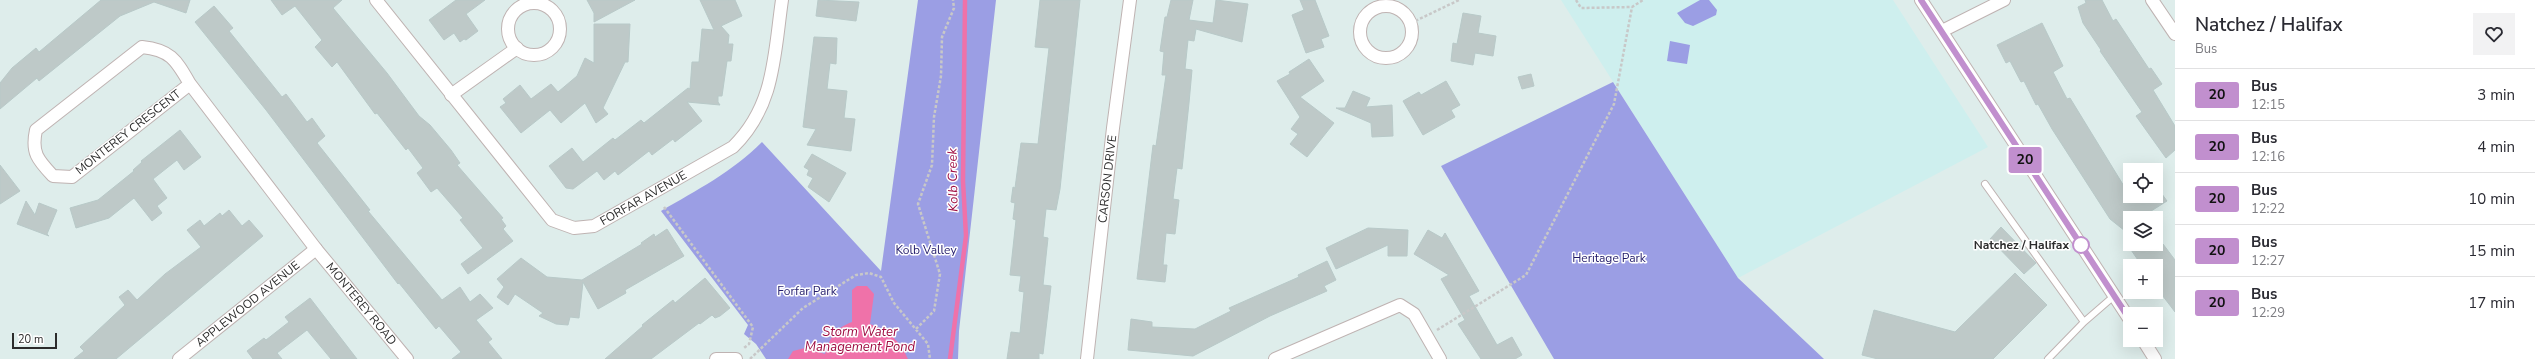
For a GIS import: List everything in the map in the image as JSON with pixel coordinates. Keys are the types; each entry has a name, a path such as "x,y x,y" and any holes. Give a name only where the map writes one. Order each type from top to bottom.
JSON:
{"street":[{"name":"FORFAR AVENUE","path":"376,0 552,220 574,228 594,226 733,147 748,132 770,87 782,0"},
{"name":"CARSON DRIVE","path":"1087,359 1113,128 1130,0"},
{"path":"1921,0 2123,310"},
{"path":"1942,31 2004,0"},
{"path":"2152,0 2175,34"},
{"path":"529,4 544,5 552,10 560,24 560,34 554,46 547,51 533,55 517,48 509,36 510,22 514,14 529,4"},
{"path":"1376,4 1397,8 1406,14 1411,23 1413,33 1410,43 1404,52 1394,57 1384,58 1373,55 1363,44 1360,30 1363,20 1376,4"},
{"name":"MONTEREY CRESCENT","path":"190,84 72,177 53,176 39,161 33,145 36,130 142,47 159,49 176,60 190,84 316,248"},
{"path":"451,95 517,48"},
{"name":"APPLEWOOD AVENUE","path":"179,359 316,248"},
{"name":"MONTEREY ROAD","path":"316,248 407,359"},
{"path":"1275,359 1400,305 1414,314 1440,359"},
{"path":"2147,347 2155,359"},
{"path":"716,359 734,358"}],"lane":[{"path":"1985,184 2084,322"},
{"path":"2048,359 2084,322 2114,296"}],"path":[{"path":"916,329 934,311 940,274 918,204 932,165 934,117 941,76 942,37 954,8 953,0"},
{"path":"1411,23 1459,0"},
{"path":"1576,0 1581,8 1632,7 1643,0"},
{"path":"1427,336 1526,274 1614,104 1632,7"},
{"path":"664,207 753,326 749,344 734,358"},
{"path":"750,359 803,308 856,275 869,273 881,276 894,303 928,344 930,359"}],"shaded area":[{"path":"1561,0 1893,0 1988,147 1738,278"}],"green space":[{"path":"918,0 996,0 959,331 958,359 766,359 756,344 744,334 748,325 661,211 701,188 726,171 751,153 762,142 881,271"},
{"path":"1700,0 1709,0 1717,10 1716,15 1693,26 1685,23 1677,13"},
{"path":"1670,41 1690,45 1687,64 1667,61"},
{"name":"Heritage Park","path":"1613,82 1738,278 1824,359 1554,359 1441,166"}],"water":[{"name":"Storm Water Management Pond","path":"857,286 867,286 874,294 870,324 893,337 908,359 788,359 793,351 805,348 825,354 831,338 837,330 852,322 852,290"}],"building":[{"path":"101,0 190,0 186,13 154,2 120,16 39,81 37,78 0,109 0,83 12,68 36,48 39,52"},
{"path":"271,0 342,0 333,8 387,73 419,116 430,125 451,150 460,163 457,165 503,218 501,219 506,226 503,229 513,241 468,274 461,264 483,248 460,220 463,218 437,188 431,192 417,173 423,168 408,148 406,150 377,113 375,114 337,62 332,67 315,47 322,40 295,6 282,15"},
{"path":"456,0 485,0 466,14 478,31 466,40 464,39 460,42 454,33 444,40 429,20"},
{"path":"587,0 635,0 594,22 594,13"},
{"path":"700,0 735,0 742,16 721,26 729,35 728,44 733,44 731,61 727,61 722,96 718,96 718,102 720,105 687,102 702,121 675,142 673,139 652,155 649,151 618,175 615,171 604,180 597,171 573,189 566,188 549,166 572,148 583,162 613,138 615,140 641,120 644,123 688,88 690,89 692,62 699,62 702,29 714,30"},
{"path":"818,0 859,2 856,21 816,16"},
{"path":"1040,0 1080,0 1060,189 1056,210 1046,209 1043,237 1048,238 1043,285 1051,286 1043,354 1039,353 1039,359 1007,359 1011,332 1020,333 1024,292 1019,291 1021,276 1010,275 1016,220 1013,219 1015,203 1011,202 1013,187 1015,188 1021,143 1038,144 1049,48 1035,47"},
{"path":"1171,0 1193,0 1189,20 1213,23 1216,0 1248,4 1242,42 1196,29 1194,41 1188,40 1185,69 1192,70 1189,103 1182,169 1177,168 1173,199 1179,200 1175,234 1166,233 1163,265 1167,265 1165,282 1137,279 1153,145 1156,146 1166,75 1162,75 1164,52 1160,51 1165,17 1167,17"},
{"path":"1300,0 1315,0 1329,36 1321,39 1324,47 1306,53 1292,15 1304,10"},
{"path":"2085,0 2102,0 2113,21 2116,19 2149,69 2151,68 2162,84 2153,90 2175,126 2175,150 2166,158 2136,116 2142,112 2100,51 2101,50 2083,23 2078,7 2086,3"},
{"path":"214,6 233,28 229,31 282,97 286,94 307,122 312,118 325,136 317,143 370,210 368,211 442,300 460,287 470,302 480,294 493,308 476,320 492,339 488,342 502,359 452,359 461,352 439,326 436,329 399,283 398,284 266,110 195,22"},
{"path":"1463,13 1481,16 1478,33 1496,36 1493,56 1475,53 1473,65 1451,61 1453,43 1457,44"},
{"path":"2042,23 2063,66 2053,72 2067,99 2070,98 2123,185 2123,203 2163,203 2163,196 2167,201 2151,211 2123,211 2123,229 2110,219 2052,129 2038,104 2036,105 2024,81 2021,82 2010,61 2006,63 1997,45"},
{"path":"594,24 630,24 628,62 625,62 603,108 608,114 596,123 585,103 561,123 550,110 521,133 500,107 506,103 503,99 520,85 531,99 551,84 558,92 577,76 585,58 594,63"},
{"path":"814,37 837,38 836,64 830,63 827,89 847,91 844,118 855,119 851,151 807,145 816,129 803,127"},
{"path":"1309,59 1324,81 1300,97 1334,123 1307,157 1290,144 1298,134 1291,129 1300,117 1277,81 1290,74 1289,72"},
{"path":"1531,74 1534,86 1522,89 1518,77"},
{"path":"1446,81 1460,105 1451,110 1455,117 1423,135 1403,101 1419,92 1421,95"},
{"path":"1353,91 1370,98 1366,107 1392,105 1393,136 1372,137 1371,123 1336,108 1345,108"},
{"path":"180,130 201,157 184,170 177,160 153,179 167,198 157,206 162,213 152,221 134,198 109,218 76,228 70,208 98,200 134,171 133,170 142,162 141,161"},
{"path":"812,154 846,173 829,202 808,187 813,178 807,175 809,170 804,167"},
{"path":"0,165 20,191 0,204"},
{"path":"26,201 35,215 39,203 57,210 47,234 49,236 17,224"},
{"path":"229,210 242,226 249,220 263,236 116,359 74,359 84,351 80,347 125,305 119,297 128,290 137,300 165,274 201,247 187,230 200,220 204,226 220,213 222,216"},
{"path":"2001,227 2036,263 2024,274 1990,239"},
{"path":"1368,228 1408,230 1407,256 1388,256 1388,245 1336,269 1326,248"},
{"path":"667,229 684,256 625,290 626,293 598,309 583,282 579,318 570,317 568,325 556,324 539,316 543,313 515,294 508,305 497,297 504,287 497,279 521,258 547,277 582,280 642,244 641,243 654,234 655,237"},
{"path":"1428,230 1442,238 1445,233 1479,291 1469,296 1497,345 1512,337 1522,355 1515,359 1481,359 1458,324 1465,320 1441,279 1449,275 1414,254"},
{"path":"2163,244 2175,260 2175,312 2163,296 2163,259 2137,259 2132,251 2163,251"},
{"path":"1327,261 1336,280 1324,286 1327,291 1270,316 1193,356 1128,350 1131,319 1152,322 1152,327 1195,329 1231,311 1229,308 1299,277 1298,275"},
{"path":"2015,273 2047,305 1993,359 1878,359 1862,355 1874,310 1955,332"},
{"path":"705,278 730,308 720,316 715,318 712,315 700,324 699,323 651,359 605,359 643,326 642,325 673,300 675,303"},
{"path":"310,298 357,359 331,359 307,330 277,353 282,359 253,359 247,351 264,338 266,340 289,322 285,317"}],"waterway":[{"name":"Kolb Creek","path":"950,359 966,236 963,181 965,0"}],"bus line":[{"name":"20","path":"1921,0 2123,309"}],"place":[{"name":"Natchez / Halifax","path":"2081,245"}],"park label":[{"name":"Kolb Valley","path":"926,250"},
{"name":"Forfar Park","path":"807,291"}]}
